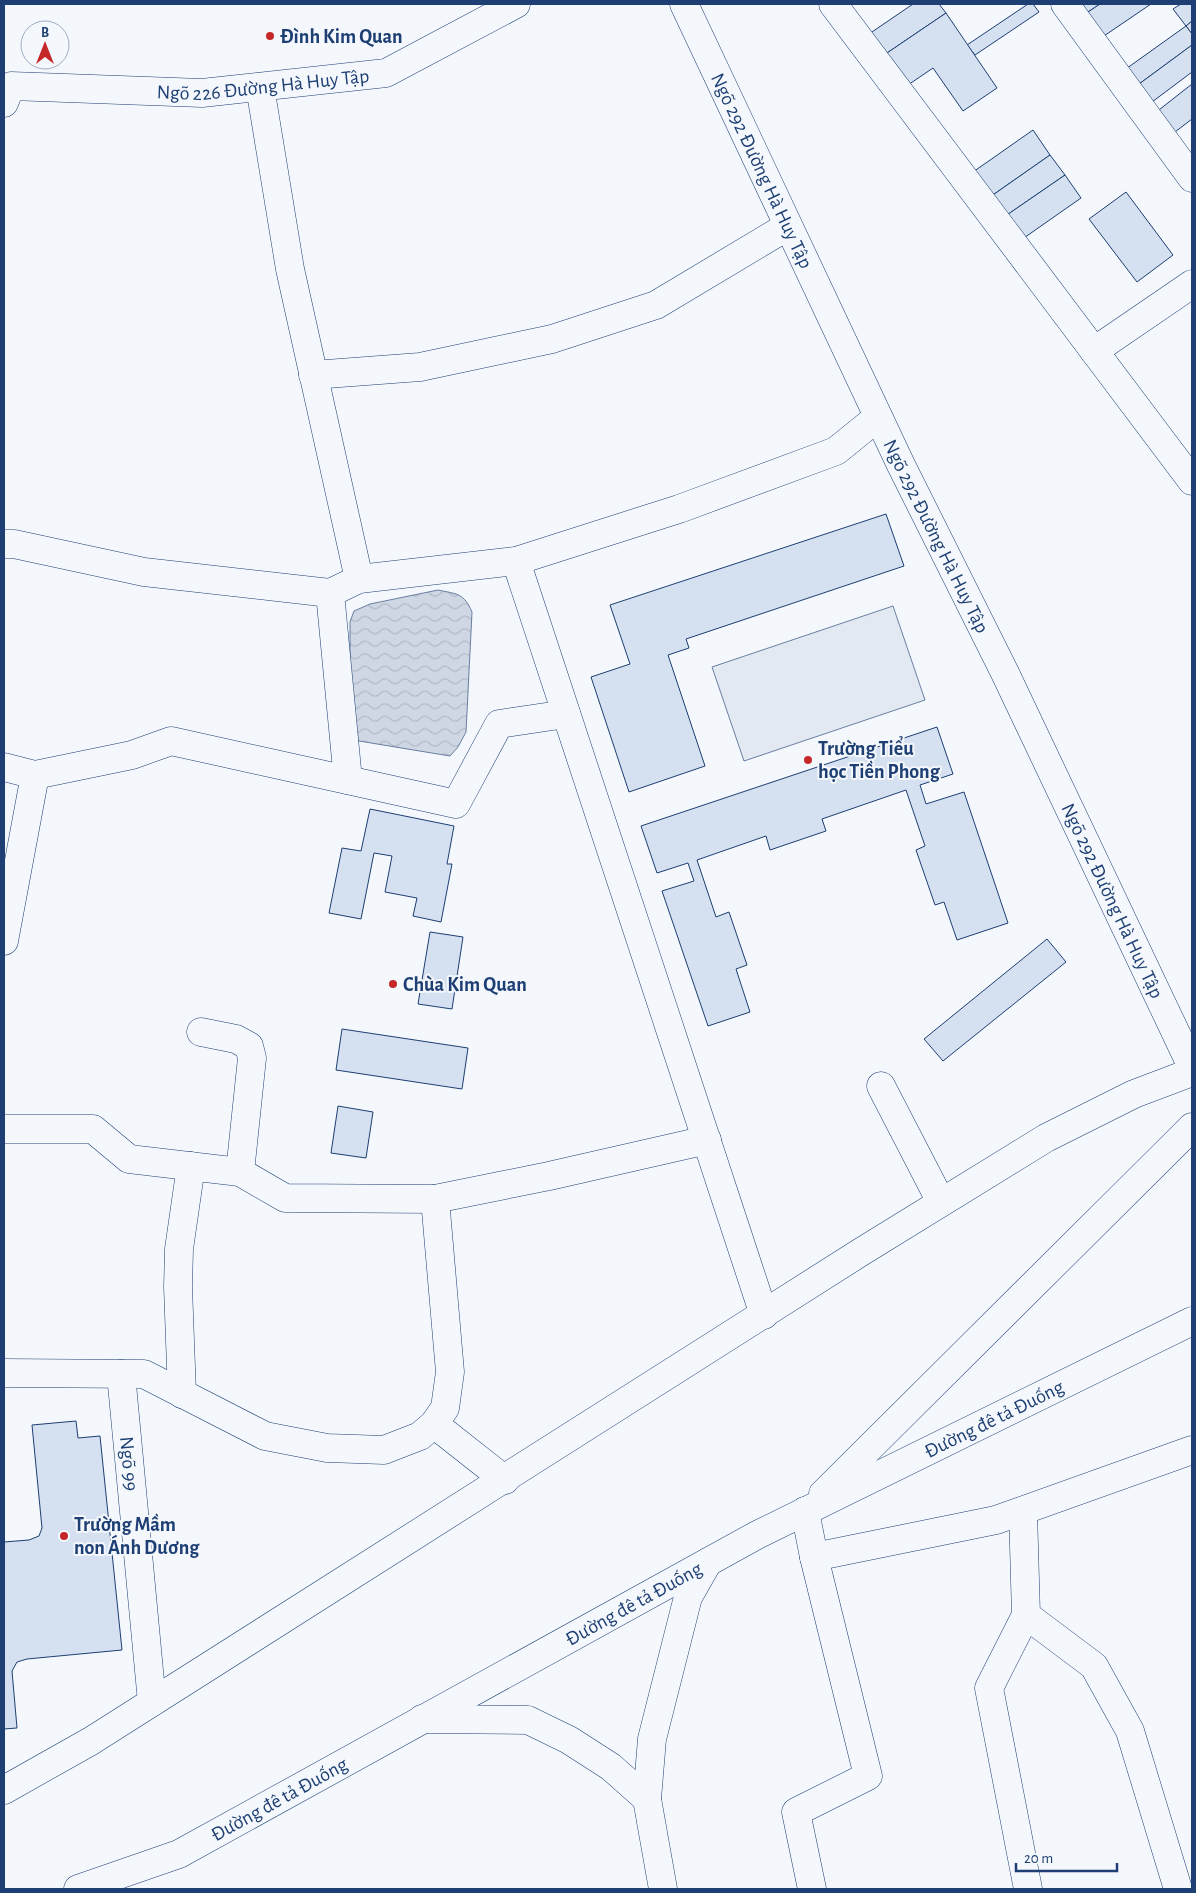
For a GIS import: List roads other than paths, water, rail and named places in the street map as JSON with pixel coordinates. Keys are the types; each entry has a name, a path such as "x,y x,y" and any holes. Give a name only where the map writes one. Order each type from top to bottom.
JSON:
{"street":[{"name":"Ngõ 226 Đường Hà Huy Tập","path":"4,103 11,86 202,93 386,73 516,4"},
{"name":"Ngõ 292 Đường Hà Huy Tập","path":"684,4 878,417 1005,673 1192,1067"},
{"path":"833,4 1192,481"},
{"path":"1065,4 1192,178"},
{"path":"260,87 290,269 359,579"},
{"path":"313,375 420,368 552,340 656,305 788,226"},
{"path":"1094,351 1192,284"},
{"path":"4,544 14,544 144,572 330,593 359,579 516,561 679,509 836,452 878,417"},
{"path":"516,561 764,1315"},
{"path":"330,593 348,780"},
{"path":"4,767 35,775 132,754 172,740 456,804 499,724 566,714"},
{"path":"4,941 35,775"},
{"path":"201,1032 236,1038 249,1046 252,1058 240,1172"},
{"path":"4,1790 91,1741 941,1202 1046,1138 1090,1114 1134,1094 1192,1072"},
{"path":"881,1086 941,1202"},
{"path":"812,1889 796,1812 868,1776 814,1557 806,1511 1192,1127"},
{"path":"4,1129 93,1129 129,1159 240,1172 285,1198 435,1199 550,1176 707,1140"},
{"path":"182,1394 178,1287 179,1249 191,1166"},
{"path":"4,1373 144,1374 264,1436 326,1448 384,1450 420,1436 434,1424 445,1408 450,1372 435,1199"},
{"name":"Đường đê tả Đuống","path":"78,1889 179,1854 708,1562 806,1511 1192,1322"},
{"name":"Ngõ 99","path":"121,1374 152,1702"},
{"path":"434,1424 505,1480"},
{"path":"814,1557 996,1520 1192,1450"},
{"path":"1023,1511 1026,1616 990,1688 1028,1889"},
{"path":"663,1889 647,1799 652,1739 688,1597 708,1562"},
{"path":"1026,1616 1094,1666 1130,1732 1178,1889"},
{"path":"422,1719 528,1720 569,1740 612,1767 647,1799"}],"water":[{"path":"438,590 459,595 466,601 472,612 466,732 458,747 450,756 359,741 350,729 350,622 354,611 370,604"}],"place":[{"name":"Đình Kim Quan","path":"270,36"},
{"name":"Trường Tiểu học Tiền Phong","path":"808,760"},
{"name":"Chùa Kim Quan","path":"393,984"},
{"name":"Trường Mầm non Ánh Dương","path":"64,1536"}]}
